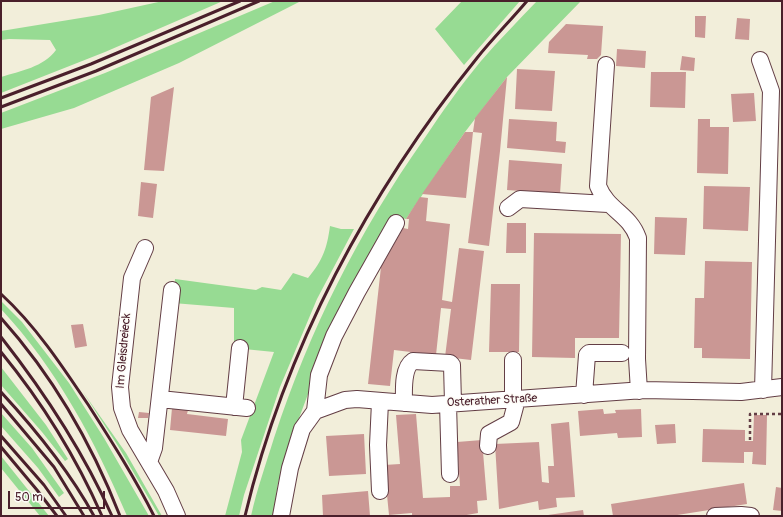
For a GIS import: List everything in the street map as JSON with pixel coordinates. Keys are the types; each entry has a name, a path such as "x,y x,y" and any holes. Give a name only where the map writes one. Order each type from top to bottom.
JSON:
{"street":[{"path":"760,60 771,91 763,390"},
{"path":"606,65 597,177 598,186 602,196 608,204 628,219 634,227 638,238 637,359 639,391"},
{"path":"508,208 520,199 608,204"},
{"path":"282,516 286,486 297,440 302,429 315,411 319,375 334,336 396,223"},
{"name":"Im Gleisdreieck","path":"145,248 132,278 120,386 122,408 130,430 166,491 177,516"},
{"path":"149,462 154,448 172,290"},
{"path":"160,399 240,408 240,348"},
{"path":"584,395 587,355 589,353 622,353"},
{"path":"488,446 489,434 511,422 515,407 513,400 513,360"},
{"path":"404,403 406,370 409,364 413,362 450,363 452,365 450,474"},
{"name":"Osterather Straße","path":"315,411 345,400 357,399 380,402 451,404 639,391 741,392 782,387"},
{"path":"380,402 378,444 380,491"},
{"path":"715,516 751,516"}],"path":[{"path":"750,440 750,414 782,414"}],"green space":[{"path":"163,1 223,1 105,52 1,93 1,77 31,68 45,61 56,50 50,40 1,40 1,31 99,15"},
{"path":"275,1 301,1 179,63 74,108 1,129 1,113 105,73"},
{"path":"462,1 520,1 464,65 435,29"},
{"path":"537,1 581,1 507,77 465,132 406,219 397,217 331,333 290,442 278,483 273,516 251,516 274,438 303,359 320,320 357,246 400,174 452,99 481,61"},
{"path":"330,226 341,229 354,229 317,299 280,387 244,495 239,516 225,516 242,452 241,440 274,352 234,348 234,308 173,303 175,279 256,290 262,287 281,290 293,273 308,278 313,272 324,254"},
{"path":"1,301 22,322 69,383 104,438 149,516 127,516 102,460 73,407 40,356 1,309"},
{"path":"1,367 46,425 68,459 65,461 1,385"},
{"path":"83,392 126,453 162,516 159,516 118,446"},
{"path":"1,413 32,448 64,493 59,497 38,468 1,426"},
{"path":"1,456 49,516 40,516 1,468"}],"building":[{"path":"695,16 706,16 705,38 695,37"},
{"path":"737,18 750,19 749,40 735,39"},
{"path":"566,24 603,26 601,55 597,59 587,59 588,55 548,53 549,42"},
{"path":"617,49 646,51 645,68 616,66"},
{"path":"682,56 695,58 694,71 680,70"},
{"path":"517,69 555,71 552,111 515,109"},
{"path":"651,72 686,72 685,108 650,107"},
{"path":"507,77 489,246 468,243 482,133 473,132 475,118"},
{"path":"174,87 164,171 144,170 151,97"},
{"path":"754,93 756,121 733,122 731,94"},
{"path":"509,119 557,122 556,141 566,142 565,153 507,148"},
{"path":"698,119 710,119 710,127 729,127 728,174 697,173"},
{"path":"465,132 473,132 466,198 422,194"},
{"path":"509,160 562,164 560,194 507,190"},
{"path":"141,182 157,184 153,218 138,216"},
{"path":"704,186 750,187 748,231 703,229"},
{"path":"420,197 428,198 426,221 450,224 442,300 452,302 459,248 484,251 471,360 445,357 451,309 441,308 436,355 394,350 390,386 368,384 381,267 403,228 408,229 409,219 406,219"},
{"path":"655,217 687,218 685,255 654,254"},
{"path":"507,223 526,223 526,253 506,253"},
{"path":"534,233 621,234 619,338 575,338 575,358 532,357"},
{"path":"705,261 752,262 750,359 702,358 702,348 694,348 695,298 704,298"},
{"path":"491,284 520,284 519,352 489,352"},
{"path":"83,324 87,346 75,348 71,325"},
{"path":"172,408 188,410 187,414 228,419 226,436 170,430"},
{"path":"603,409 604,414 616,413 615,410 641,409 642,437 618,438 617,433 580,436 578,411"},
{"path":"139,412 149,413 148,418 138,418"},
{"path":"416,414 423,498 450,497 450,486 460,486 457,442 482,440 487,500 477,501 478,513 461,516 412,516 412,513 389,515 384,465 400,464 396,415"},
{"path":"754,415 767,415 766,465 752,464 753,452 744,452 744,463 702,462 703,429 745,430 745,441 753,441"},
{"path":"569,422 575,497 556,498 557,507 539,510 538,501 499,509 495,444 539,442 542,482 549,483 548,466 554,466 551,424"},
{"path":"675,424 676,443 657,444 655,425"},
{"path":"364,434 366,474 329,476 326,436"},
{"path":"744,483 747,504 671,516 613,516 611,504"},
{"path":"776,487 782,488 782,511 773,510"},
{"path":"368,491 370,516 323,516 322,495"},
{"path":"583,510 584,516 548,516 548,515"}],"railway":[{"path":"1,98 91,64 240,1"},
{"path":"1,107 96,71 259,1"},
{"path":"245,516 262,454 283,392 308,333 336,274 367,218 401,162 438,109 483,51 527,1"},
{"path":"1,294 14,306 37,333 89,406 123,460 154,516"},
{"path":"1,318 38,363 70,412 97,463 120,516"},
{"path":"1,337 33,379 62,423 89,468 112,516"},
{"path":"1,352 30,390 57,431 81,473 102,516"},
{"path":"1,392 51,451 74,483 94,516"},
{"path":"1,404 54,467 84,516"},
{"path":"1,436 44,485 66,516"},
{"path":"1,447 57,516"}]}
